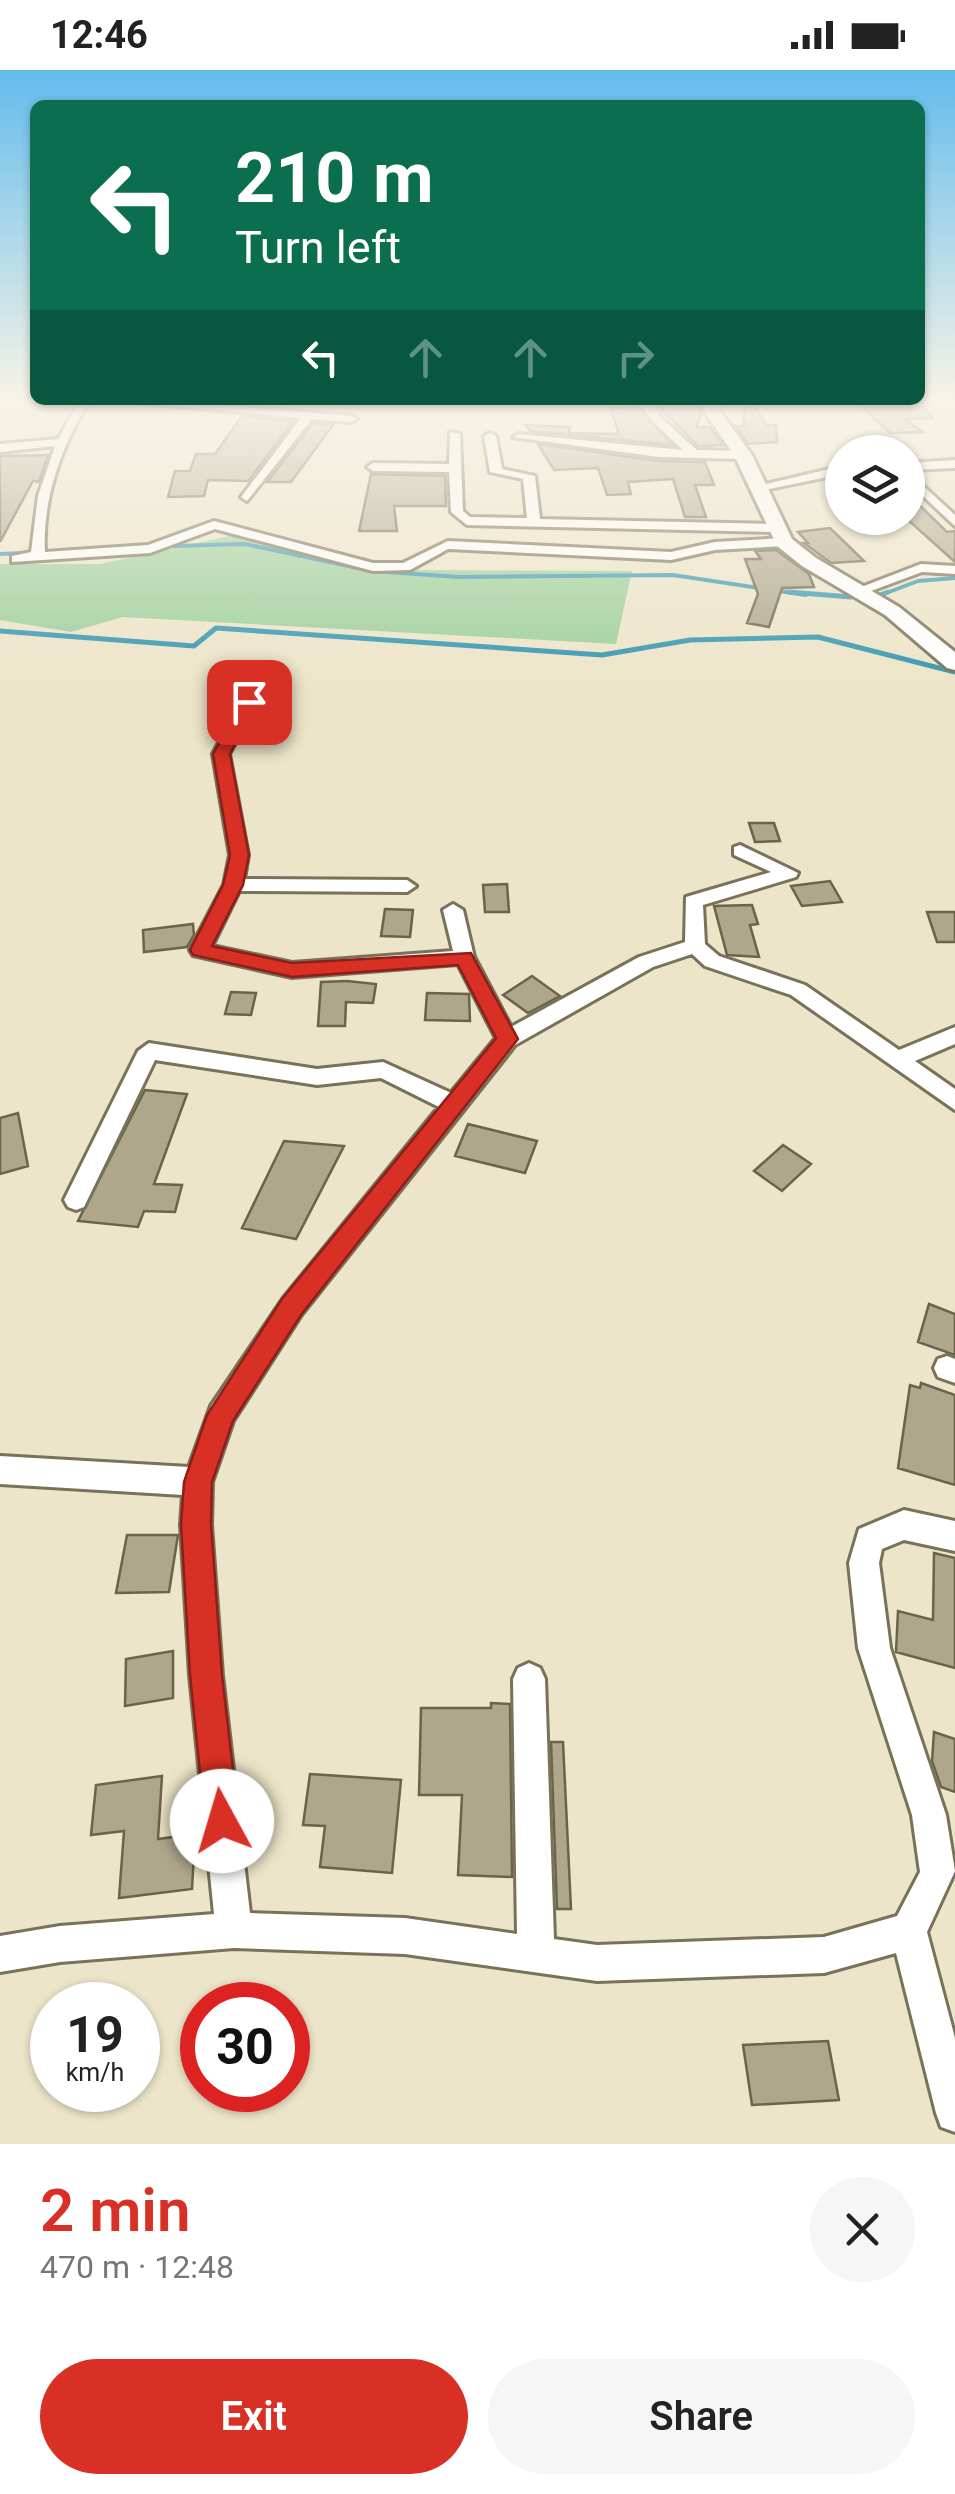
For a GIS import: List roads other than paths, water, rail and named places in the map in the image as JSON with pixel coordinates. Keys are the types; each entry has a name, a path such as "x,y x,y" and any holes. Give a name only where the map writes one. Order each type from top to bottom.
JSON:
{"street":[{"path":"36,557 34,536 46,495"},
{"path":"457,495 459,518 473,522 780,535"},
{"path":"531,495 534,523"},
{"path":"763,495 780,535 892,612 955,662"},
{"path":"927,495 955,522"},
{"path":"17,559 150,549 214,525 390,568 408,567 434,548 448,544 671,556 780,535"},
{"path":"858,591 920,568 955,570"},
{"path":"249,702 221,754 239,855 233,885 200,950 292,970 464,958"},
{"path":"740,851 790,873 693,901 696,946 712,961 798,990 955,1101"},
{"path":"233,885 406,886"},
{"path":"452,910 464,958 507,1039"},
{"path":"234,1930 206,1675 196,1524 198,1482 221,1415 292,1307 507,1039 646,962 696,946"},
{"path":"897,1060 955,1035"},
{"path":"76,1200 149,1051 317,1076 383,1070 455,1105"},
{"path":"0,1470 198,1482"},
{"path":"955,1536 904,1524 869,1539 864,1562 874,1648 942,1820 938,1874 909,1931 955,2113"},
{"path":"529,1679 536,1954"},
{"path":"0,1954 60,1944 234,1930 405,1936 597,1963 824,1955 909,1931"}],"waterway":[{"path":"174,546 245,544 372,571 459,577 673,575 806,595"},
{"path":"0,554 25,553"},
{"path":"881,595 918,581 955,578"},
{"path":"789,592 851,597"},
{"path":"880,595 888,592"},
{"path":"0,631 194,646 216,628 602,655 690,640 818,637 955,672"}]}
